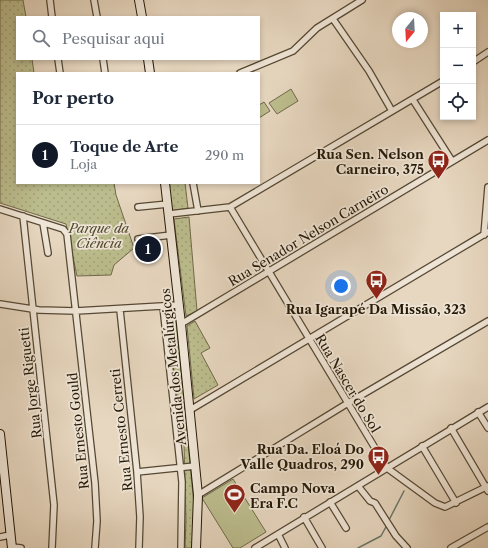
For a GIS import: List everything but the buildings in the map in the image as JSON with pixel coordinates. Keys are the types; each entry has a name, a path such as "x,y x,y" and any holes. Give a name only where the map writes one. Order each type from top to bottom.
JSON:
{"main road":[{"path":"139,0 142,16"},
{"path":"148,60 150,72"},
{"name":"Avenida dos Metalúrgicos","path":"165,184 198,495 196,548"},
{"path":"0,434 12,547"}],"street":[{"path":"50,0 52,16"},
{"path":"94,0 97,16"},
{"path":"242,72 293,51 310,35 362,0"},
{"path":"333,19 369,71 392,111"},
{"path":"476,60 488,52"},
{"path":"58,60 60,72"},
{"path":"103,60 105,72"},
{"path":"169,214 230,207 440,83"},
{"path":"413,100 452,161"},
{"name":"Rua Senador Nelson Carneiro","path":"181,324 488,140"},
{"path":"193,184 198,211"},
{"path":"190,410 486,233 488,187"},
{"path":"138,207 168,204"},
{"name":"Rua Nascer do Sol","path":"230,207 308,340 387,468 438,504 448,506 487,488"},
{"path":"0,210 43,222 48,253"},
{"name":"Rua Jorge Riguetti","path":"23,216 54,505 52,548"},
{"name":"Rua Ernesto Gould","path":"43,222 63,229 67,234 95,483 97,521 95,548"},
{"path":"138,239 171,235"},
{"path":"0,304 76,311 179,306"},
{"path":"163,307 180,468 181,548"},
{"name":"Rua Ernesto Cerreti","path":"120,310 137,472 140,517 139,548"},
{"path":"198,495 348,403 488,320"},
{"path":"255,548 488,407"},
{"path":"478,412 488,428"},
{"path":"451,428 487,488"},
{"path":"422,446 456,502"},
{"path":"137,472 195,466"},
{"path":"358,486 370,501 375,503 396,536 407,548"},
{"path":"330,502 346,528"},
{"path":"304,518 322,548"},
{"path":"451,548 488,527"},
{"path":"278,534 285,548"},
{"path":"0,537 10,535"},
{"path":"12,547 21,548"}],"green space":[{"name":"Parque da Ciência","path":"0,0 23,0 26,16 16,16 16,60 32,60 34,72 16,72 16,184 114,184 116,195 134,248 114,265 111,275 77,276 66,224 0,203"},
{"path":"291,89 298,101 277,114 269,103"},
{"path":"264,102 270,111 260,117 260,104"},
{"path":"168,184 185,184 188,208 172,211"},
{"path":"189,217 197,311 186,316 174,219"},
{"path":"175,309 194,505 192,548 185,548 186,520 184,444 181,432 167,310"},
{"path":"195,321 210,348 201,353 218,385 194,399 187,326"},
{"name":"Campo Nova Era F.C","path":"233,479 266,532 240,548 233,548 202,498"}],"waterway":[{"path":"388,522 404,491"},
{"path":"358,548 381,536 387,525"}],"place":[{"name":"Rua Sen. Nelson Carneiro, 375","path":"439,180"},
{"name":"Toque de Arte","path":"148,249"},
{"name":"Rua Igarapé Da Missão, 323","path":"376,300"},
{"name":"Rua Da. Eloá Do Valle Quadros, 290","path":"379,476"},
{"name":"Campo Nova Era F.C","path":"234,514"}]}
